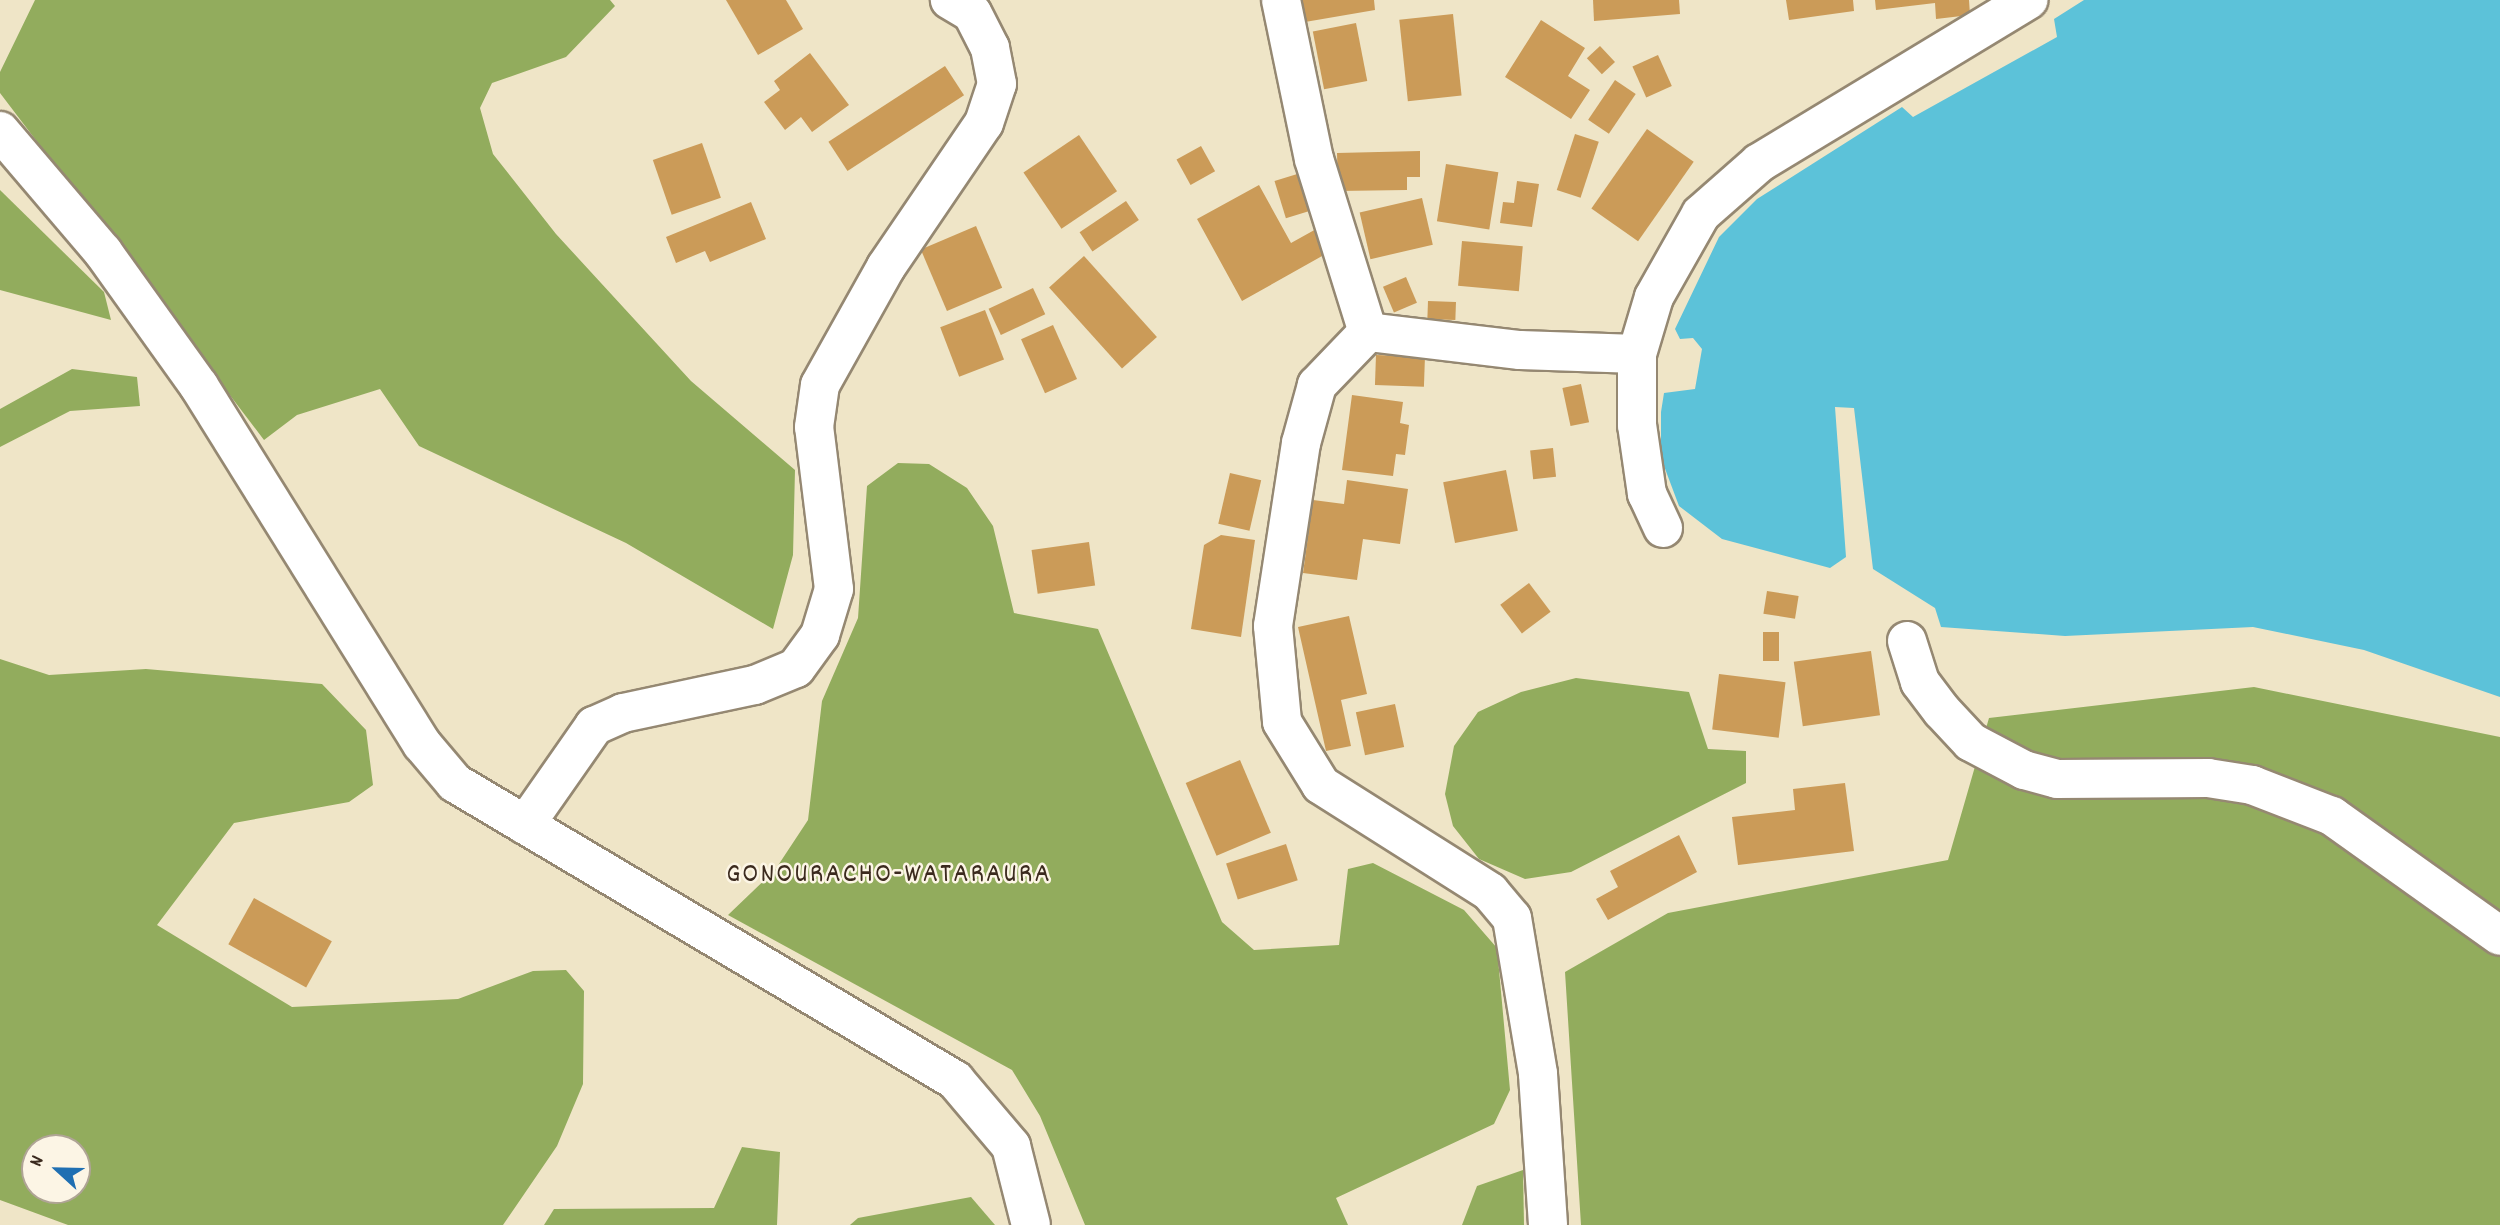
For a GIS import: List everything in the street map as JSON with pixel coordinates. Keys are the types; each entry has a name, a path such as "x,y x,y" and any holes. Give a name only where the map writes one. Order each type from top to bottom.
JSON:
{"street":[{"path":"525,825 594,726 623,713 755,685 796,667 820,635 834,589 814,427 820,385 886,267 984,123 997,84 990,48 972,13 950,0"},
{"path":"1281,0 1314,159 1368,332"},
{"path":"1663,528 1647,494 1637,425 1637,354 1654,297 1701,214 1729,187 1853,101 2028,0"},
{"path":"0,131 103,252 199,386 422,744 455,783 955,1080 1011,1146 1031,1225"},
{"path":"1368,332 1520,350 1637,354"},
{"path":"1368,332 1317,385 1301,443 1273,626 1282,722 1321,785 1490,891 1512,918 1538,1074 1548,1225"},
{"path":"1908,640 1920,682 1942,711 1971,742 2024,771 2057,779 2208,778 2252,785 2332,817 2500,936"}],"green space":[{"path":"35,0 610,0 615,6 566,57 492,83 480,108 493,154 556,234 691,381 795,470 793,555 773,629 626,543 419,446 380,389 297,415 264,440 0,93 0,72"},
{"path":"0,190 104,292 111,320 0,290"},
{"path":"72,369 137,377 140,406 70,411 0,447 0,409"},
{"path":"898,463 929,464 967,488 993,526 1014,613 1098,629 1222,922 1254,950 1339,945 1348,869 1373,863 1464,910 1497,948 1510,1090 1494,1124 1336,1198 1348,1225 1085,1225 1040,1116 1012,1070 728,915 775,870 808,820 822,701 858,618 867,486"},
{"path":"0,659 49,675 146,669 322,684 366,730 373,785 349,802 234,823 157,925 292,1007 458,999 533,971 566,970 584,991 583,1084 557,1146 503,1225 68,1225 0,1200"},
{"path":"1576,678 1689,692 1708,749 1746,751 1746,783 1571,872 1525,879 1479,859 1453,826 1445,794 1454,746 1478,712 1521,692"},
{"path":"2254,687 2500,737 2500,1225 1581,1225 1565,972 1668,913 1948,860 1989,718"},
{"path":"742,1147 780,1152 777,1225 544,1225 554,1209 714,1208"},
{"path":"1523,1170 1524,1225 1462,1225 1477,1186"},
{"path":"971,1197 995,1225 850,1225 858,1218"}],"water":[{"path":"2084,0 2500,0 2500,697 2364,650 2253,627 2065,636 1941,627 1935,608 1873,569 1854,408 1835,407 1846,557 1830,568 1722,539 1679,506 1661,458 1661,412 1664,393 1695,389 1702,349 1693,338 1680,339 1675,329 1719,237 1757,199 1902,107 1913,117 2057,37 2054,19"}],"building":[{"path":"726,0 786,0 803,29 758,55"},
{"path":"1301,0 1374,0 1375,10 1305,22"},
{"path":"1593,0 1679,0 1680,14 1594,21"},
{"path":"1786,0 1853,0 1854,11 1789,20"},
{"path":"1875,0 1969,0 1970,15 1936,19 1935,3 1876,10"},
{"path":"1453,14 1462,96 1408,101 1399,20"},
{"path":"1541,20 1585,48 1568,76 1590,90 1571,119 1505,77"},
{"path":"1356,23 1367,81 1324,89 1313,31"},
{"path":"1600,46 1615,62 1602,74 1587,58"},
{"path":"810,53 849,105 812,132 801,117 785,130 764,102 780,90 774,81"},
{"path":"1658,55 1672,86 1646,97 1632,66"},
{"path":"945,66 964,95 847,171 828,142"},
{"path":"1615,80 1636,94 1609,134 1588,120"},
{"path":"1647,129 1694,162 1638,241 1591,208"},
{"path":"1575,134 1599,142 1581,198 1557,190"},
{"path":"1079,135 1117,191 1061,229 1023,172"},
{"path":"702,143 721,198 672,215 653,160"},
{"path":"1201,146 1215,171 1191,185 1177,160"},
{"path":"1420,151 1420,177 1407,177 1407,190 1338,191 1337,153"},
{"path":"1446,164 1498,172 1489,230 1437,221"},
{"path":"1307,171 1318,208 1286,218 1274,181"},
{"path":"1517,181 1539,184 1532,227 1500,223 1503,202 1514,203"},
{"path":"1259,185 1291,243 1318,228 1331,251 1242,301 1197,219"},
{"path":"1422,198 1433,245 1370,259 1360,212"},
{"path":"1126,201 1139,220 1092,251 1080,232"},
{"path":"751,202 766,239 710,262 705,251 676,263 666,237"},
{"path":"976,226 1002,288 947,311 921,249"},
{"path":"1462,241 1523,246 1519,291 1458,286"},
{"path":"1084,256 1157,337 1122,368 1049,287"},
{"path":"1406,277 1417,303 1394,313 1383,287"},
{"path":"1033,288 1045,314 1001,335 989,309"},
{"path":"1428,301 1456,302 1455,320 1427,319"},
{"path":"985,310 1004,359 959,377 940,327"},
{"path":"1053,325 1077,379 1045,393 1021,339"},
{"path":"1376,355 1425,357 1424,387 1375,385"},
{"path":"1581,384 1589,422 1571,426 1562,388"},
{"path":"1352,395 1403,402 1400,423 1409,425 1405,455 1396,454 1393,476 1342,470"},
{"path":"1553,448 1556,477 1533,479 1530,450"},
{"path":"1506,470 1518,531 1455,543 1443,482"},
{"path":"1230,473 1261,480 1249,531 1218,524"},
{"path":"1347,480 1408,489 1400,544 1363,539 1357,580 1303,573 1313,500 1344,504"},
{"path":"1221,535 1255,540 1241,637 1191,629 1204,545"},
{"path":"1089,542 1095,586 1038,594 1032,550"},
{"path":"1529,583 1551,612 1522,633 1500,605"},
{"path":"1767,591 1799,596 1795,619 1763,614"},
{"path":"1349,616 1367,694 1341,700 1351,746 1326,751 1298,627"},
{"path":"1763,632 1779,632 1779,661 1763,661"},
{"path":"1871,651 1880,715 1803,726 1794,662"},
{"path":"1719,674 1786,682 1779,738 1712,730"},
{"path":"1395,704 1404,747 1365,755 1356,712"},
{"path":"1240,760 1271,833 1217,856 1186,783"},
{"path":"1845,783 1854,851 1738,865 1732,817 1795,810 1793,789"},
{"path":"1679,835 1697,872 1608,920 1596,899 1618,887 1610,871"},
{"path":"1286,844 1298,880 1238,900 1226,863"},
{"path":"254,898 332,941 306,988 228,944"}],"district":[{"name":"GONOURACHO-WATARAURA","path":"889,876"}]}
